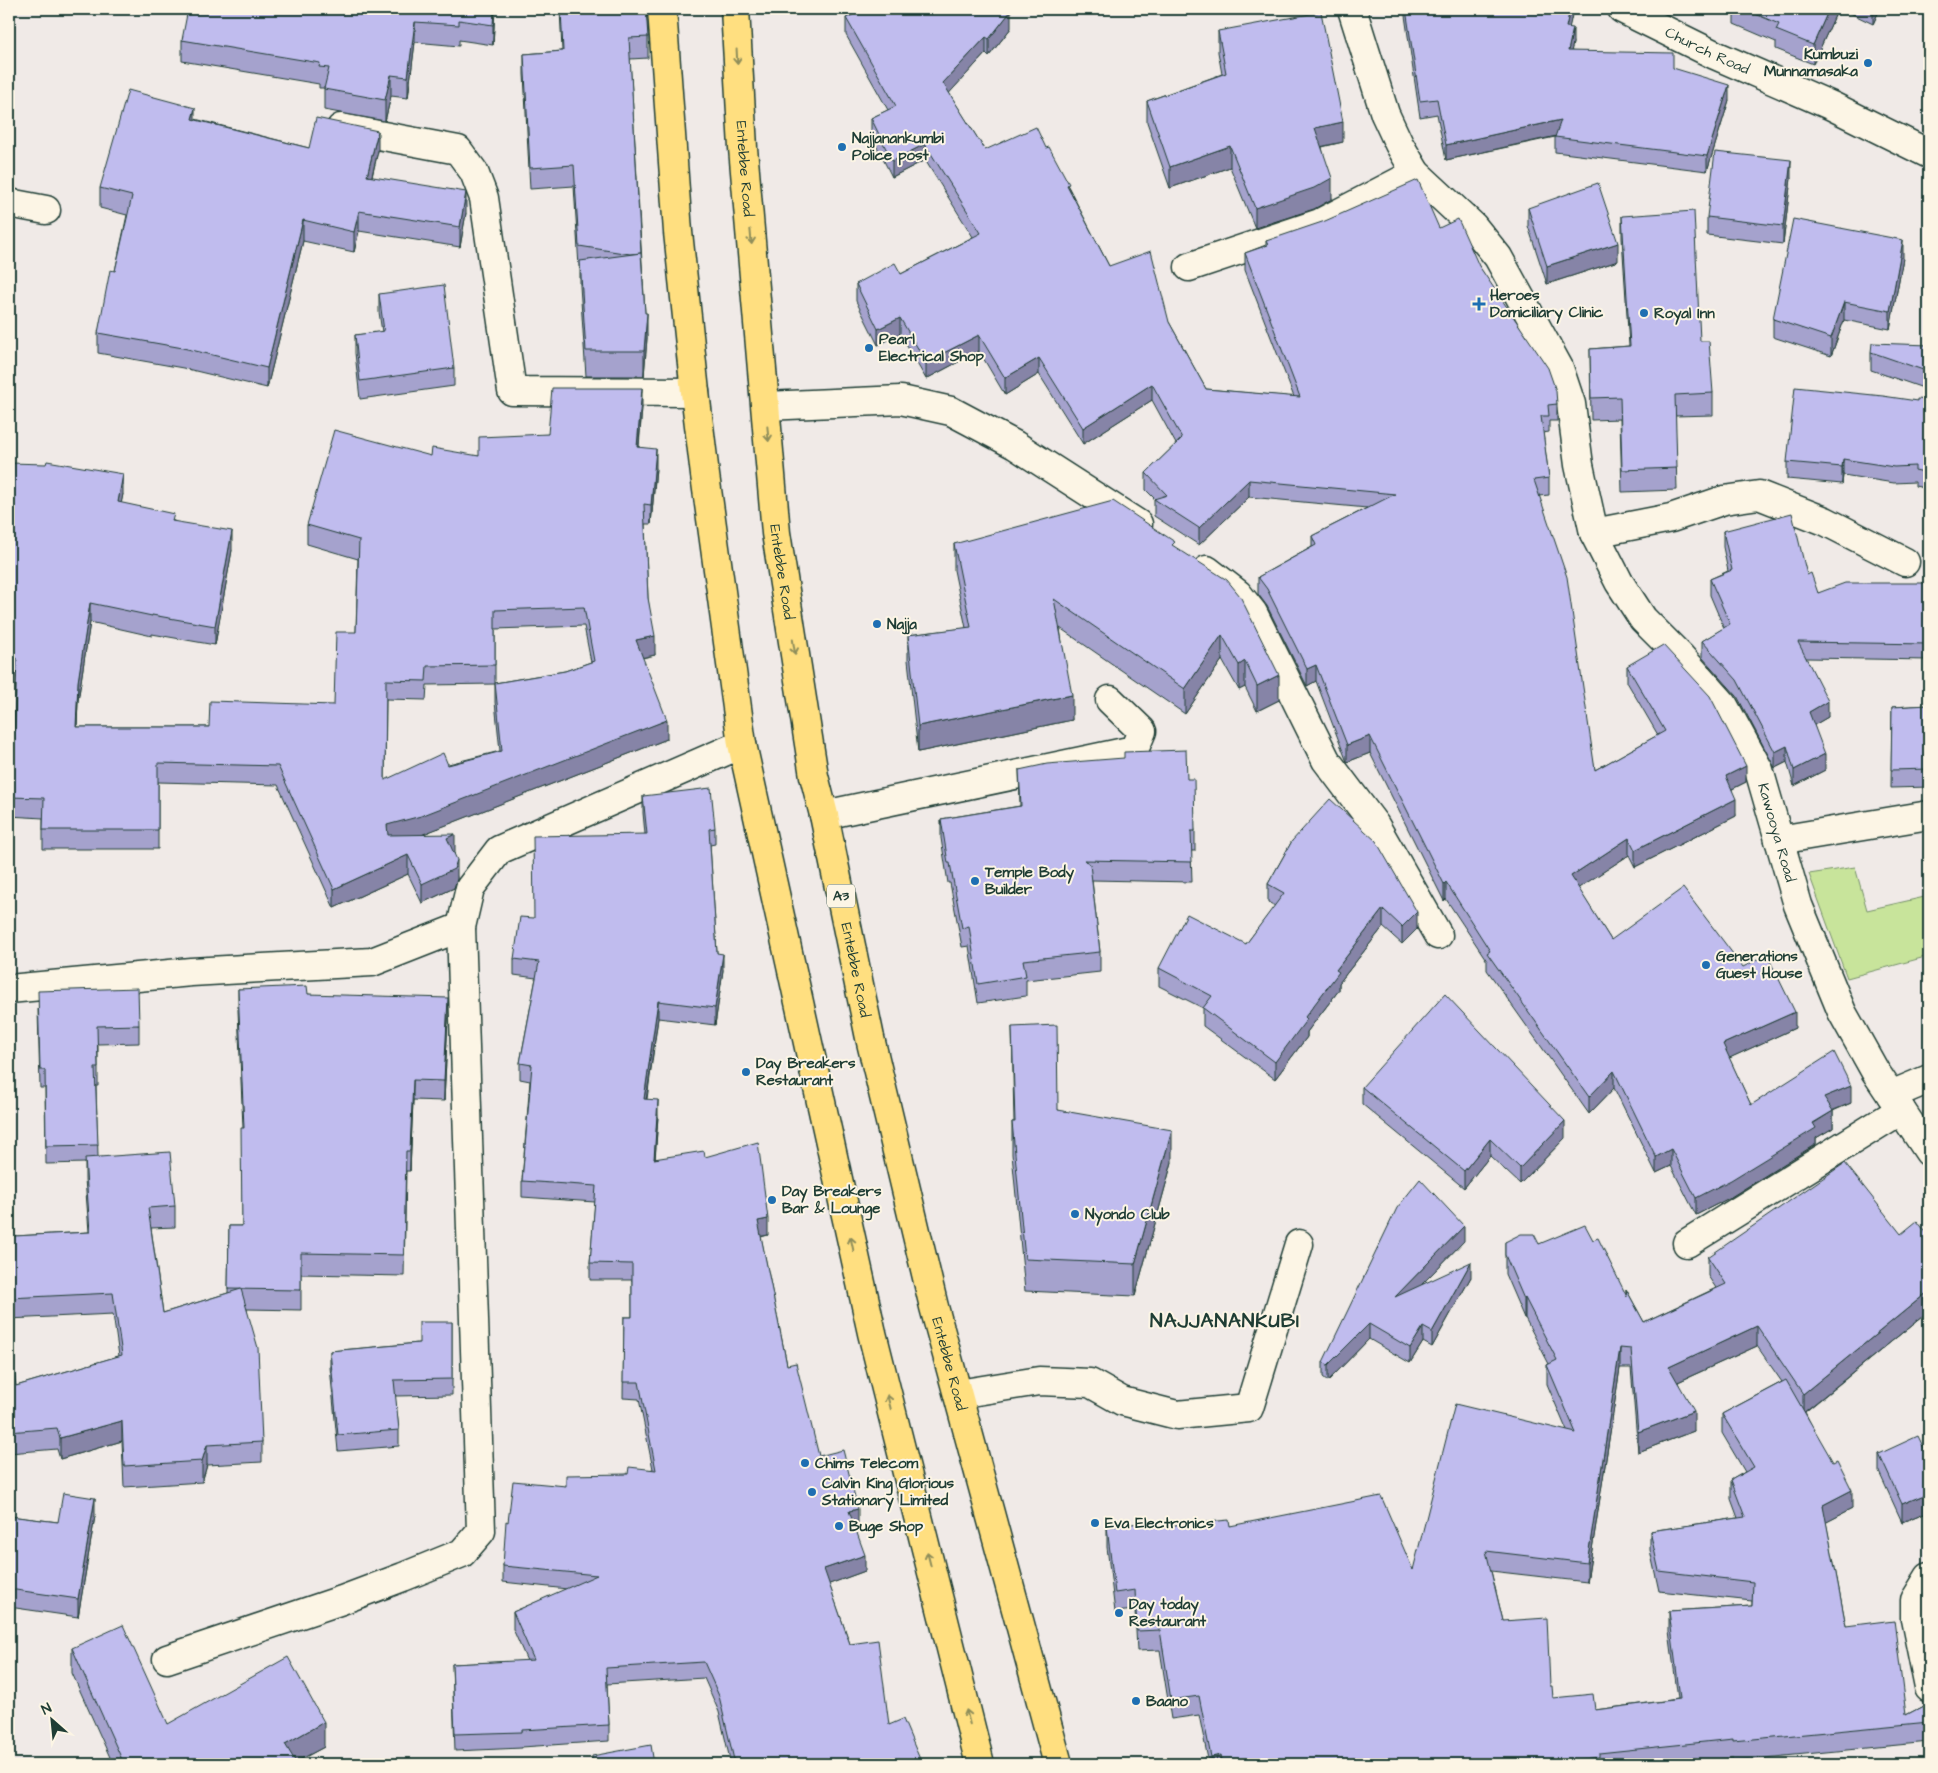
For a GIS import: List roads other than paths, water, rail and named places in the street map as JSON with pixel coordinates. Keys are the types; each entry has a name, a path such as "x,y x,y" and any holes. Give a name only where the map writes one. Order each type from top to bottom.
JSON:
{"main road":[{"path":"662,9 678,232 695,392 742,744 872,1333 980,1764"},
{"name":"Entebbe Road","path":"735,9 743,148 776,533 814,776 824,815 870,1038 934,1307 1058,1764"}],"street":[{"name":"Kawooya Road","path":"1352,9 1385,114 1416,173 1472,226 1498,257 1559,368 1571,404 1579,465 1594,533 1619,582 1643,619 1682,657 1723,704 1759,770 1798,905 1842,1012 1875,1071 1929,1152"},
{"name":"Church Road","path":"1622,9 1715,55 1832,106 1929,154"},
{"path":"323,125 458,150 474,172 484,198 512,392 695,392"},
{"path":"1189,267 1320,223 1416,173"},
{"path":"9,203 46,210"},
{"path":"766,406 901,400 951,411 1016,445 1162,540"},
{"path":"1594,533 1671,518 1724,500 1759,496 1825,521 1905,562"},
{"path":"1186,556 1238,594 1253,613 1326,760 1375,825 1438,935"},
{"path":"824,815 1134,750 1142,731 1110,700"},
{"path":"167,1659 342,1600 462,1553 481,1531 461,927 470,888 499,850 742,744"},
{"path":"1779,840 1929,815"},
{"path":"9,989 191,972 372,962 461,927"},
{"path":"1687,1243 1929,1080"},
{"path":"958,1394 1039,1381 1090,1383 1122,1401 1177,1415 1249,1408 1299,1244"},
{"path":"1929,1576 1914,1600 1915,1619 1929,1688"}],"place":[{"name":"Kumbuzi Munnamasaka","path":"1868,63"},
{"name":"Najjanankumbi Police post","path":"842,147"},
{"name":"Heroes Domiciliary Clinic","path":"1479,304"},
{"name":"Royal Inn","path":"1644,313"},
{"name":"Pearl Electrical Shop","path":"869,348"},
{"name":"Najja","path":"877,624"},
{"name":"Temple Body Builder","path":"975,881"},
{"name":"Generations Guest House","path":"1706,965"},
{"name":"Day Breakers Restaurant","path":"746,1072"},
{"name":"Day Breakers Bar & Lounge","path":"772,1200"},
{"name":"Nyondo Club","path":"1075,1214"},
{"name":"Chims Telecom","path":"805,1463"},
{"name":"Calvin King Glorious Stationary Limited","path":"812,1492"},
{"name":"Eva Electronics","path":"1095,1523"},
{"name":"Buge Shop","path":"839,1526"},
{"name":"Day today Restaurant","path":"1119,1613"},
{"name":"Baano","path":"1136,1701"}],"district":[{"name":"NAJJANANKUBI","path":"1225,1321"}]}
